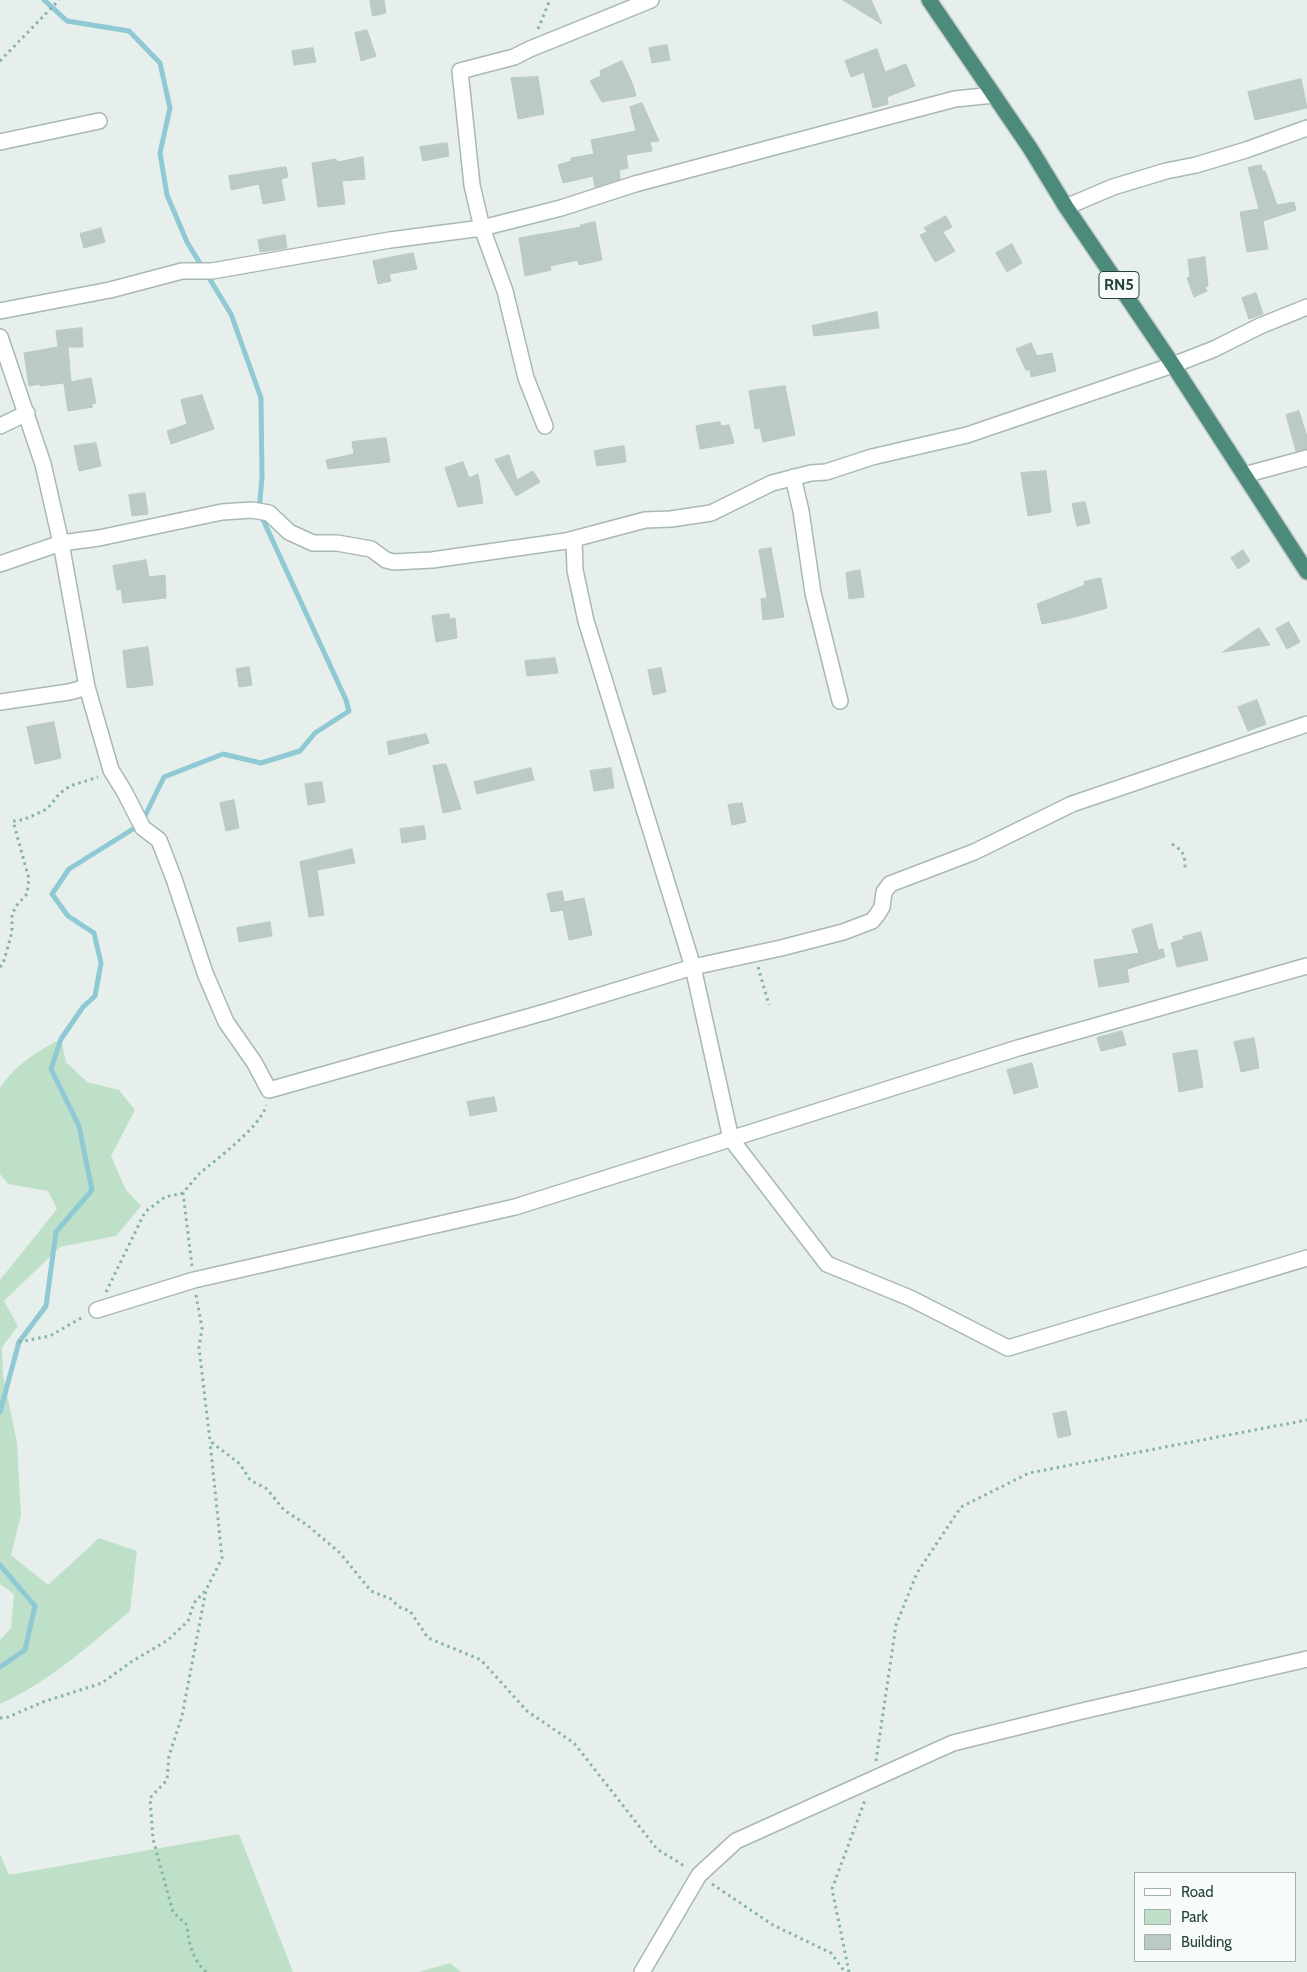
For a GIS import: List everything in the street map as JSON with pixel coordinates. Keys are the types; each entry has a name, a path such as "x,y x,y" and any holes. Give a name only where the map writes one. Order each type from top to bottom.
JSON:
{"highway":[{"name":"RN5","path":"929,0 1030,148 1066,206 1173,365 1307,572"}],"street":[{"path":"545,426 526,378 505,291 482,228 472,185 460,71 514,57 651,0"},
{"path":"0,311 110,290 182,271 212,271 390,240 482,228 576,204 635,184 955,99 994,95"},
{"path":"0,142 99,121"},
{"path":"1066,206 1113,187 1246,150 1307,128"},
{"path":"0,564 61,543 99,538 222,512 252,510 269,513 289,532 313,543 338,543 371,549 386,560 394,562 432,560 574,539 645,520 671,519 711,513 772,482 811,473 826,472 872,457 967,435 1173,365 1214,349 1260,326 1307,308"},
{"path":"0,337 43,464 61,543 87,687 113,776 124,791 143,828 159,840 208,981 226,1022 254,1062 269,1090 549,1011 693,967 843,932 872,921 882,907 884,892 890,884 974,852 1072,804 1307,724"},
{"path":"0,426 27,413"},
{"path":"1244,475 1307,458"},
{"path":"793,478 801,511 813,593 840,701"},
{"path":"574,539 575,570 586,621 693,967 731,1139 827,1264 910,1298 1008,1348 1307,1258"},
{"path":"0,702 69,692 87,687"},
{"path":"98,1310 194,1280 515,1207 1018,1048 1307,966"},
{"path":"642,1972 699,1875 736,1841 953,1743 1307,1659"}],"path":[{"path":"0,60 59,0"},
{"path":"530,49 550,0"},
{"path":"0,968 3,964 12,932 12,914 27,894 29,880 13,821 23,820 47,809 60,793 70,786 106,775 113,776"},
{"path":"1172,844 1180,849 1185,857 1185,871"},
{"path":"754,954 769,1004"},
{"path":"19,1342 50,1336 98,1310 145,1212 165,1197 183,1193 196,1177 252,1128 265,1110 269,1090"},
{"path":"183,1193 202,1328 200,1348 222,1558 206,1590 182,1716 169,1756 166,1780 150,1798 153,1839 173,1912 187,1925 189,1945 198,1965 206,1972"},
{"path":"847,1972 832,1889 873,1779 896,1625 917,1573 961,1507 1029,1473 1307,1420"},
{"path":"210,1441 240,1464 250,1480 266,1489 284,1510 307,1524 340,1553 371,1590 391,1598 399,1607 410,1611 428,1638 481,1660 527,1711 574,1743 657,1849 773,1925 831,1953 847,1972"},
{"path":"0,1718 8,1717 43,1702 102,1683 131,1662 168,1640 188,1621 194,1603 206,1590"}],"green space":[{"path":"61,1039 66,1062 87,1082 119,1090 135,1110 111,1156 126,1190 141,1206 116,1236 60,1247 4,1301 18,1326 2,1347 3,1375 17,1443 21,1515 11,1555 48,1585 99,1538 137,1551 130,1611 52,1674 0,1704 0,1640 11,1628 14,1594 0,1584 0,1280 57,1209 48,1191 8,1184 0,1174 0,1088 12,1072 27,1059"},
{"path":"239,1834 293,1972 0,1972 0,1854 9,1875"},
{"path":"450,1963 461,1972 419,1972"}],"building":[{"path":"370,0 384,0 386,13 373,16"},
{"path":"843,0 871,0 882,24"},
{"path":"367,30 376,56 361,61 355,33"},
{"path":"667,45 670,60 652,63 649,48"},
{"path":"313,48 316,62 294,65 292,51"},
{"path":"877,49 885,72 906,64 915,86 887,97 888,104 873,108 864,72 851,77 845,61"},
{"path":"622,61 636,96 602,102 590,81 601,76 600,71"},
{"path":"538,77 544,114 518,119 511,78"},
{"path":"1301,79 1307,108 1255,120 1248,92"},
{"path":"642,103 659,141 650,142 652,151 626,155 628,168 619,170 620,179 595,187 593,176 563,183 558,165 571,161 571,158 594,154 591,140 636,131 630,107"},
{"path":"447,143 449,156 423,161 420,147"},
{"path":"363,157 365,179 342,181 345,204 318,207 312,163 336,159 337,162"},
{"path":"1261,165 1277,205 1294,202 1296,210 1263,221 1268,249 1247,252 1240,212 1259,209 1248,168"},
{"path":"286,167 288,177 281,179 285,200 263,204 259,184 231,190 229,176"},
{"path":"946,216 952,227 943,232 955,251 935,262 920,235 927,232 924,228"},
{"path":"595,222 602,260 579,265 578,260 550,266 551,270 525,276 519,238 581,227 581,225"},
{"path":"101,228 105,242 84,248 80,234"},
{"path":"285,235 287,248 260,252 258,240"},
{"path":"1012,244 1022,263 1007,272 996,253"},
{"path":"413,253 417,269 389,274 391,281 378,284 373,261"},
{"path":"1205,257 1208,286 1205,287 1207,291 1194,297 1187,278 1190,277 1188,260"},
{"path":"1256,293 1263,314 1249,319 1242,298"},
{"path":"877,312 879,328 814,336 812,326"},
{"path":"82,328 83,347 68,347 71,382 29,386 24,353 58,347 56,331"},
{"path":"1031,343 1037,356 1052,353 1056,371 1031,377 1030,370 1026,370 1016,349"},
{"path":"91,378 96,403 91,404 93,407 68,411 64,384"},
{"path":"785,386 795,435 763,442 760,428 755,429 749,391"},
{"path":"202,395 214,429 171,444 167,431 187,424 181,400"},
{"path":"1299,411 1307,437 1307,449 1296,451 1286,415"},
{"path":"720,422 721,426 729,425 734,443 700,449 696,426"},
{"path":"386,438 390,462 328,469 326,460 354,454 352,442"},
{"path":"96,443 101,466 79,471 74,446"},
{"path":"624,446 626,462 597,466 594,451"},
{"path":"509,455 517,480 533,471 540,482 516,496 495,460"},
{"path":"463,462 469,478 478,474 483,503 458,507 445,468"},
{"path":"1046,471 1051,512 1028,516 1021,473"},
{"path":"145,493 148,514 132,516 129,495"},
{"path":"1085,502 1090,523 1077,526 1072,504"},
{"path":"771,548 784,617 763,620 761,599 767,598 759,550"},
{"path":"1243,550 1250,561 1238,569 1231,558"},
{"path":"146,560 149,577 165,575 166,598 123,603 121,589 117,590 113,566"},
{"path":"860,570 864,597 849,599 846,573"},
{"path":"1101,578 1107,608 1042,624 1037,604 1085,585 1084,582"},
{"path":"449,614 450,619 455,618 457,638 436,642 432,616"},
{"path":"1289,622 1300,642 1287,649 1276,629"},
{"path":"1259,628 1270,645 1223,652"},
{"path":"148,647 153,685 127,688 123,651"},
{"path":"555,658 558,673 527,676 525,661"},
{"path":"249,667 252,685 239,687 236,669"},
{"path":"661,668 666,692 653,695 648,670"},
{"path":"1257,700 1266,724 1248,731 1238,707"},
{"path":"54,722 61,758 35,764 27,727"},
{"path":"426,734 429,743 389,755 387,742"},
{"path":"446,764 461,809 443,813 433,766"},
{"path":"531,768 534,780 477,794 474,782"},
{"path":"611,768 614,788 594,791 590,771"},
{"path":"322,782 325,802 308,805 305,784"},
{"path":"234,800 239,828 226,831 220,803"},
{"path":"742,803 746,822 732,825 728,805"},
{"path":"424,826 426,839 402,843 400,829"},
{"path":"352,849 355,863 317,870 324,915 309,917 300,862"},
{"path":"562,891 564,902 584,898 592,935 569,940 563,910 551,912 547,894"},
{"path":"270,922 272,936 239,942 237,928"},
{"path":"1152,924 1158,950 1163,949 1165,957 1127,969 1129,982 1099,987 1094,960 1139,953 1132,930"},
{"path":"1201,932 1208,960 1177,967 1171,943 1184,939 1183,937"},
{"path":"1122,1031 1126,1045 1101,1051 1097,1038"},
{"path":"1254,1038 1259,1068 1241,1072 1234,1042"},
{"path":"1197,1050 1203,1087 1179,1092 1173,1054"},
{"path":"1032,1063 1038,1087 1014,1094 1007,1070"},
{"path":"494,1097 497,1111 470,1116 467,1102"},
{"path":"1066,1411 1071,1435 1058,1438 1053,1414"}],"waterway":[{"path":"0,1412 19,1342 46,1306 56,1232 92,1190 79,1126 51,1069 61,1039 83,1007 95,996 101,963 94,933 68,916 52,894 69,869 141,824 164,777 223,754 261,763 300,751 315,733 349,711 346,700 259,511 262,478 261,398 231,314 187,242 167,195 160,153 170,108 160,63 129,31 67,21 44,0"},
{"path":"0,1565 35,1606 25,1650 0,1667"}]}
